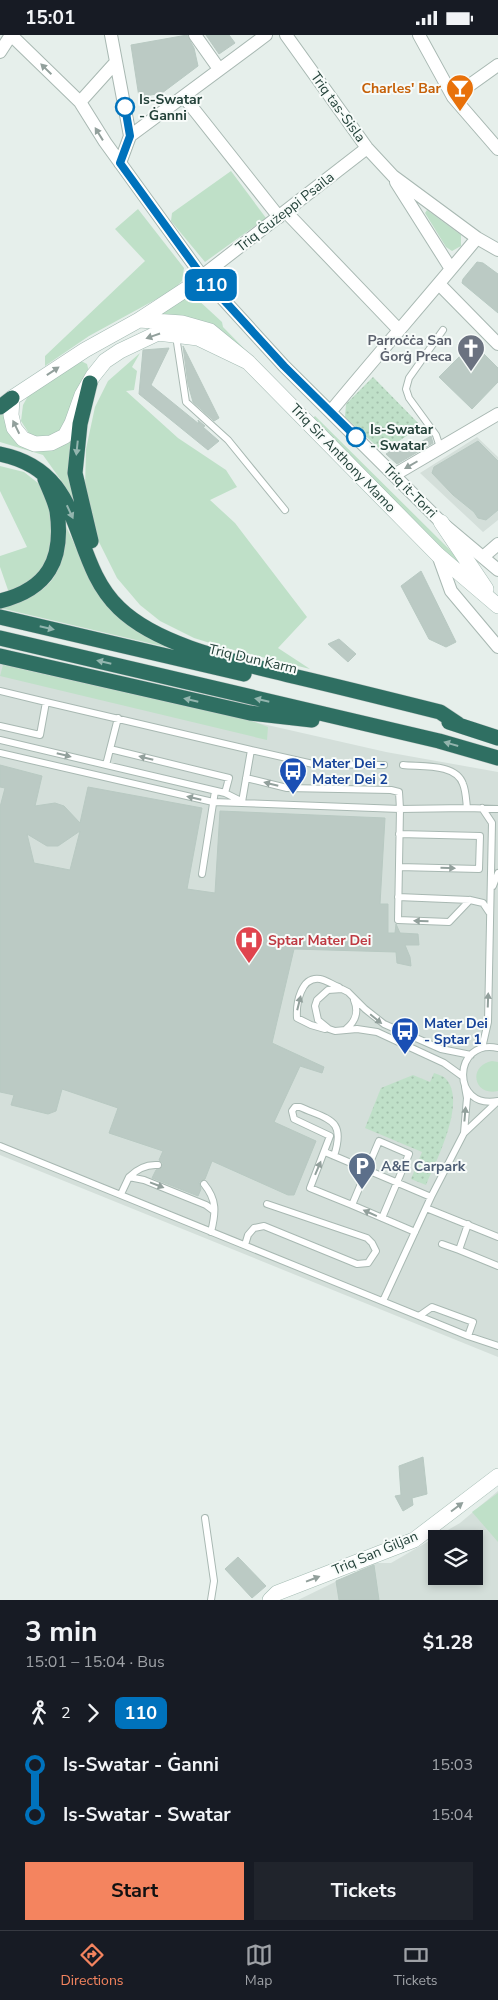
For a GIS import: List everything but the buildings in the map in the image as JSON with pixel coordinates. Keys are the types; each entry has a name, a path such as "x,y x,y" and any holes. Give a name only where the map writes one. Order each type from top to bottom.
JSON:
{"highway":[{"path":"90,383 80,425 75,473 89,535 105,573 128,603 158,626 197,646 267,664 270,670"},
{"path":"0,454 26,462 43,473 56,485 62,494 103,586 118,607 138,622 183,647 440,712 458,724"},
{"path":"0,601 26,591 44,579 56,555 56,510 43,473"},
{"name":"Triq Dun Karm","path":"0,617 458,724 498,738"},
{"path":"0,638 439,741 498,758"},
{"path":"0,656 250,713 378,727"}],"main road":[{"path":"202,276 194,284 139,320 85,350 6,402 14,428 24,439 35,444 51,443 65,436 82,395 93,375 105,361 120,351 158,333 198,338 248,362"},
{"path":"139,320 182,323 210,331 248,362"},
{"name":"Triq Sir Anthony Mamo","path":"248,362 438,555 498,606"},
{"path":"441,522 498,606"},
{"name":"Triq San Ġiljan","path":"270,1600 277,1593 414,1540 498,1476"}],"street":[{"path":"0,52 11,35"},
{"name":"Triq it-Torri","path":"11,35 80,103 105,142 202,276 284,366 441,522 498,570"},
{"path":"111,35 130,136 120,163"},
{"path":"195,35 219,69"},
{"path":"130,136 266,35"},
{"name":"Triq tas-Sisla","path":"286,35 367,148 393,176 477,238 498,249"},
{"path":"419,35 453,97 498,149"},
{"path":"80,103 116,62"},
{"path":"453,97 498,65"},
{"path":"184,97 282,214 399,330"},
{"name":"Triq Ġużeppi Psaila","path":"202,276 367,148"},
{"name":"Triq tas-Sisla","path":"393,176 451,269"},
{"path":"331,411 477,238"},
{"path":"439,284 498,344"},
{"path":"394,475 498,414"},
{"path":"483,557 498,544"},
{"name":"Triq Sir Anthony Mamo","path":"438,555 451,591 498,647"}],"lane":[{"path":"440,447 436,435 409,398 406,389 409,378 443,330"},
{"path":"176,334 186,402 228,439 285,510"},
{"path":"0,691 312,764 384,765"},
{"path":"38,749 46,702"},
{"path":"106,765 118,718"},
{"path":"0,726 40,735"},
{"path":"0,740 225,793 242,802"},
{"path":"110,749 229,778 225,793"},
{"path":"242,802 251,750"},
{"path":"0,753 213,802 400,809 498,809"},
{"path":"403,765 443,769 455,773 463,783 466,808"},
{"path":"246,778 287,788 392,790 399,792 398,921 449,922 470,899"},
{"path":"202,874 215,791"},
{"path":"482,808 492,823 488,1022 482,1048"},
{"path":"399,867 479,869 480,836 400,834"},
{"path":"491,895 498,873"},
{"path":"398,897 470,899 483,903 490,913"},
{"path":"471,1055 441,1049 384,1024 351,995 321,979 309,981 304,985 297,1018 311,1025 335,1031 346,1029 377,1032 444,1063 463,1080 472,1095 478,1099 485,1102 498,1101"},
{"path":"329,1029 318,1020 315,1006 322,994 328,990 342,989"},
{"path":"346,1029 356,1015 355,1002 351,995"},
{"path":"464,1133 467,1098 463,1080 464,1065 471,1055 482,1048 498,1049"},
{"path":"382,1301 431,1197 464,1133 498,1101"},
{"path":"334,1156 339,1140 338,1129 331,1121 300,1107 295,1107 292,1111 294,1119 330,1136 310,1188 415,1232"},
{"path":"352,1205 379,1141 409,1154 382,1218"},
{"path":"0,1146 468,1336 498,1346"},
{"path":"325,1152 431,1197"},
{"path":"121,1195 129,1177 135,1171 148,1165 158,1165"},
{"path":"129,1177 144,1180 206,1205 214,1211"},
{"path":"204,1184 212,1195 214,1211 211,1232"},
{"path":"245,1245 248,1235 254,1228 264,1226 357,1264 368,1263 376,1251 367,1238 268,1204"},
{"path":"426,1208 498,1237"},
{"path":"459,1250 468,1224"},
{"path":"442,1244 498,1266"},
{"path":"419,1316 432,1307 473,1322 468,1336"},
{"path":"205,1518 214,1581 211,1600"}],"shaded area":[{"path":"477,437 498,457 498,520 483,532 420,473"},
{"name":"Sptar Mater Dei","path":"0,664 386,752 498,772 498,1357 0,1155"},
{"path":"498,1491 498,1600 298,1600 374,1563 391,1563 428,1542 428,1585 483,1585 483,1530 448,1530 460,1523"}],"green space":[{"path":"231,171 266,218 205,262 171,221 172,213"},
{"path":"138,209 184,268 182,281 173,290 89,336 45,366 45,356 145,261 115,229"},
{"path":"427,210 461,235 461,246 452,251 446,247 425,213"},
{"path":"184,298 196,298 222,322 223,327 268,373 156,317"},
{"path":"140,353 132,367 137,371 134,390 126,391 178,438 226,470 237,487 210,500 235,523 307,617 278,648 310,669 194,638 160,621 140,605 117,578 97,538 85,487 86,449 95,407 108,381"},
{"path":"81,361 87,364 89,372 68,421 54,435 46,438 30,435 21,421 23,405 28,396"},
{"path":"373,377 421,426 383,452 345,417 346,404"},
{"path":"5,409 24,444 74,432 78,519 65,486 43,455 0,442 0,413"},
{"path":"315,416 448,548 460,561 457,564 313,418"},
{"path":"0,466 24,472 43,487 55,510 50,562 35,579 19,590 8,590 0,567 0,556 27,547 0,491"},
{"path":"65,524 80,556 140,630 170,648 0,608 0,606 28,598 45,588 51,581 60,563"},
{"path":"3,665 252,721 268,727 267,740 0,676"},
{"path":"492,1061 498,1062 498,1091 490,1092 483,1090 479,1085 477,1074 484,1064"},
{"path":"434,1073 445,1078 451,1088 453,1101 452,1115 448,1131 426,1185 411,1179 422,1152 365,1128 381,1088 413,1075 430,1082"},
{"path":"498,1493 498,1542 472,1512"}],"bus line":[{"name":"110","path":"125,107 130,136 120,163 202,276 284,366 356,437"}],"place":[{"name":"Is-Swatar - Ġanni","path":"125,107"},
{"name":"Charles' Bar","path":"460,112"},
{"name":"Parroċċa San Ġorġ Preca","path":"471,372"},
{"name":"Is-Swatar - Swatar","path":"356,437"},
{"name":"Mater Dei - Mater Dei 2","path":"293,795"},
{"name":"Sptar Mater Dei","path":"249,964"},
{"name":"Mater Dei - Sptar 1","path":"405,1055"},
{"name":"A&E Carpark","path":"362,1190"}]}
